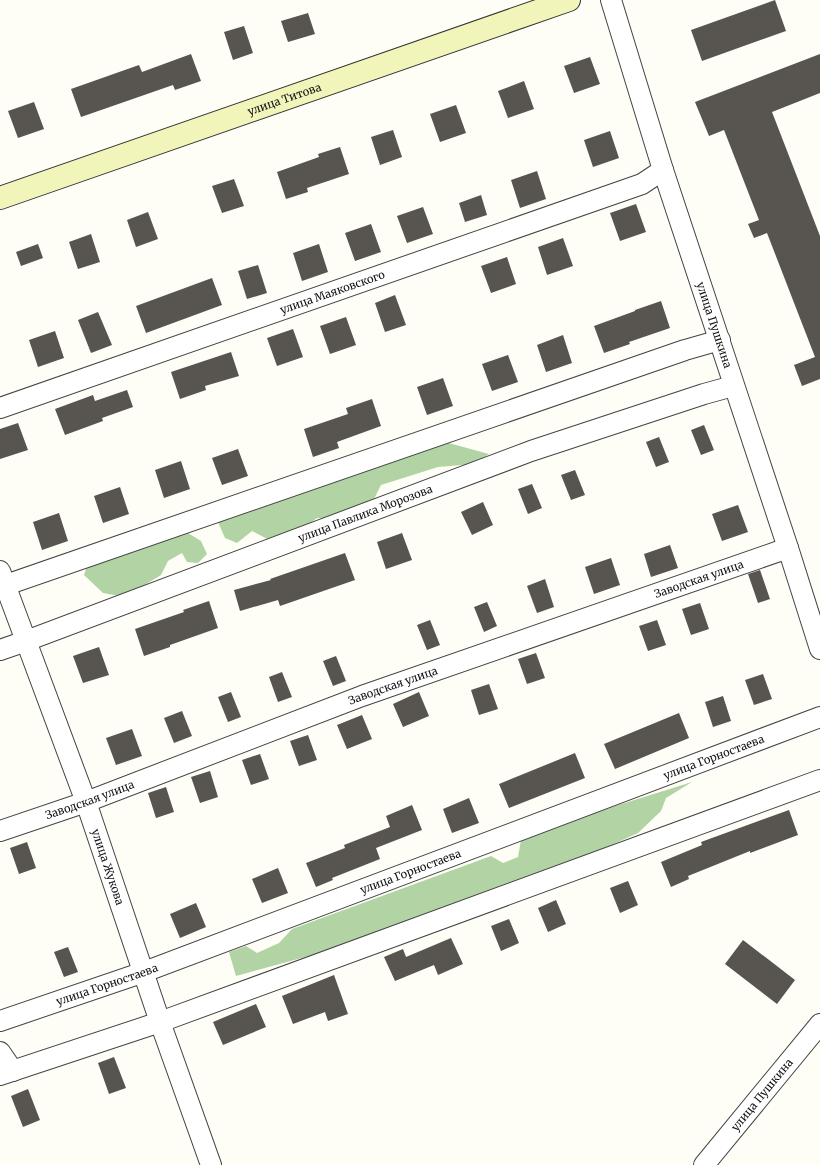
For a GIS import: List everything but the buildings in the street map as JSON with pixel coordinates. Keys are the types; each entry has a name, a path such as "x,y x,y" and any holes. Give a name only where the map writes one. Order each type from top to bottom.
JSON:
{"main road":[{"name":"улица Титова","path":"0,198 569,0"}],"street":[{"name":"улица Пушкина","path":"611,0 663,170 720,340 733,386 788,548 820,650"},
{"name":"улица Маяковского","path":"0,408 642,184 663,170"},
{"path":"2,581 677,353 720,340"},
{"name":"улица Павлика Морозова","path":"0,650 26,642 531,451 704,394 733,386"},
{"name":"Заводская улица","path":"0,831 86,802 362,696 788,548"},
{"name":"улица Жукова","path":"2,581 86,802 160,1022 211,1165"},
{"name":"улица Горностаева","path":"0,1021 144,972 820,717"},
{"path":"0,1052 7,1073 160,1022 820,780"},
{"name":"улица Пушкина","path":"704,1165 820,1024"}],"green space":[{"path":"445,442 489,454 474,464 438,467 381,485 372,503 337,519 317,518 297,533 271,541 252,531 237,543 225,538 218,522"},
{"path":"188,533 201,541 207,554 198,563 187,562 182,553 168,561 161,575 125,597 103,593 84,575 88,563"},
{"path":"692,782 666,798 661,811 638,833 582,858 353,944 236,976 229,952 246,946 257,953 279,943 292,929 491,856 503,863 518,857 521,840 612,807"}]}
